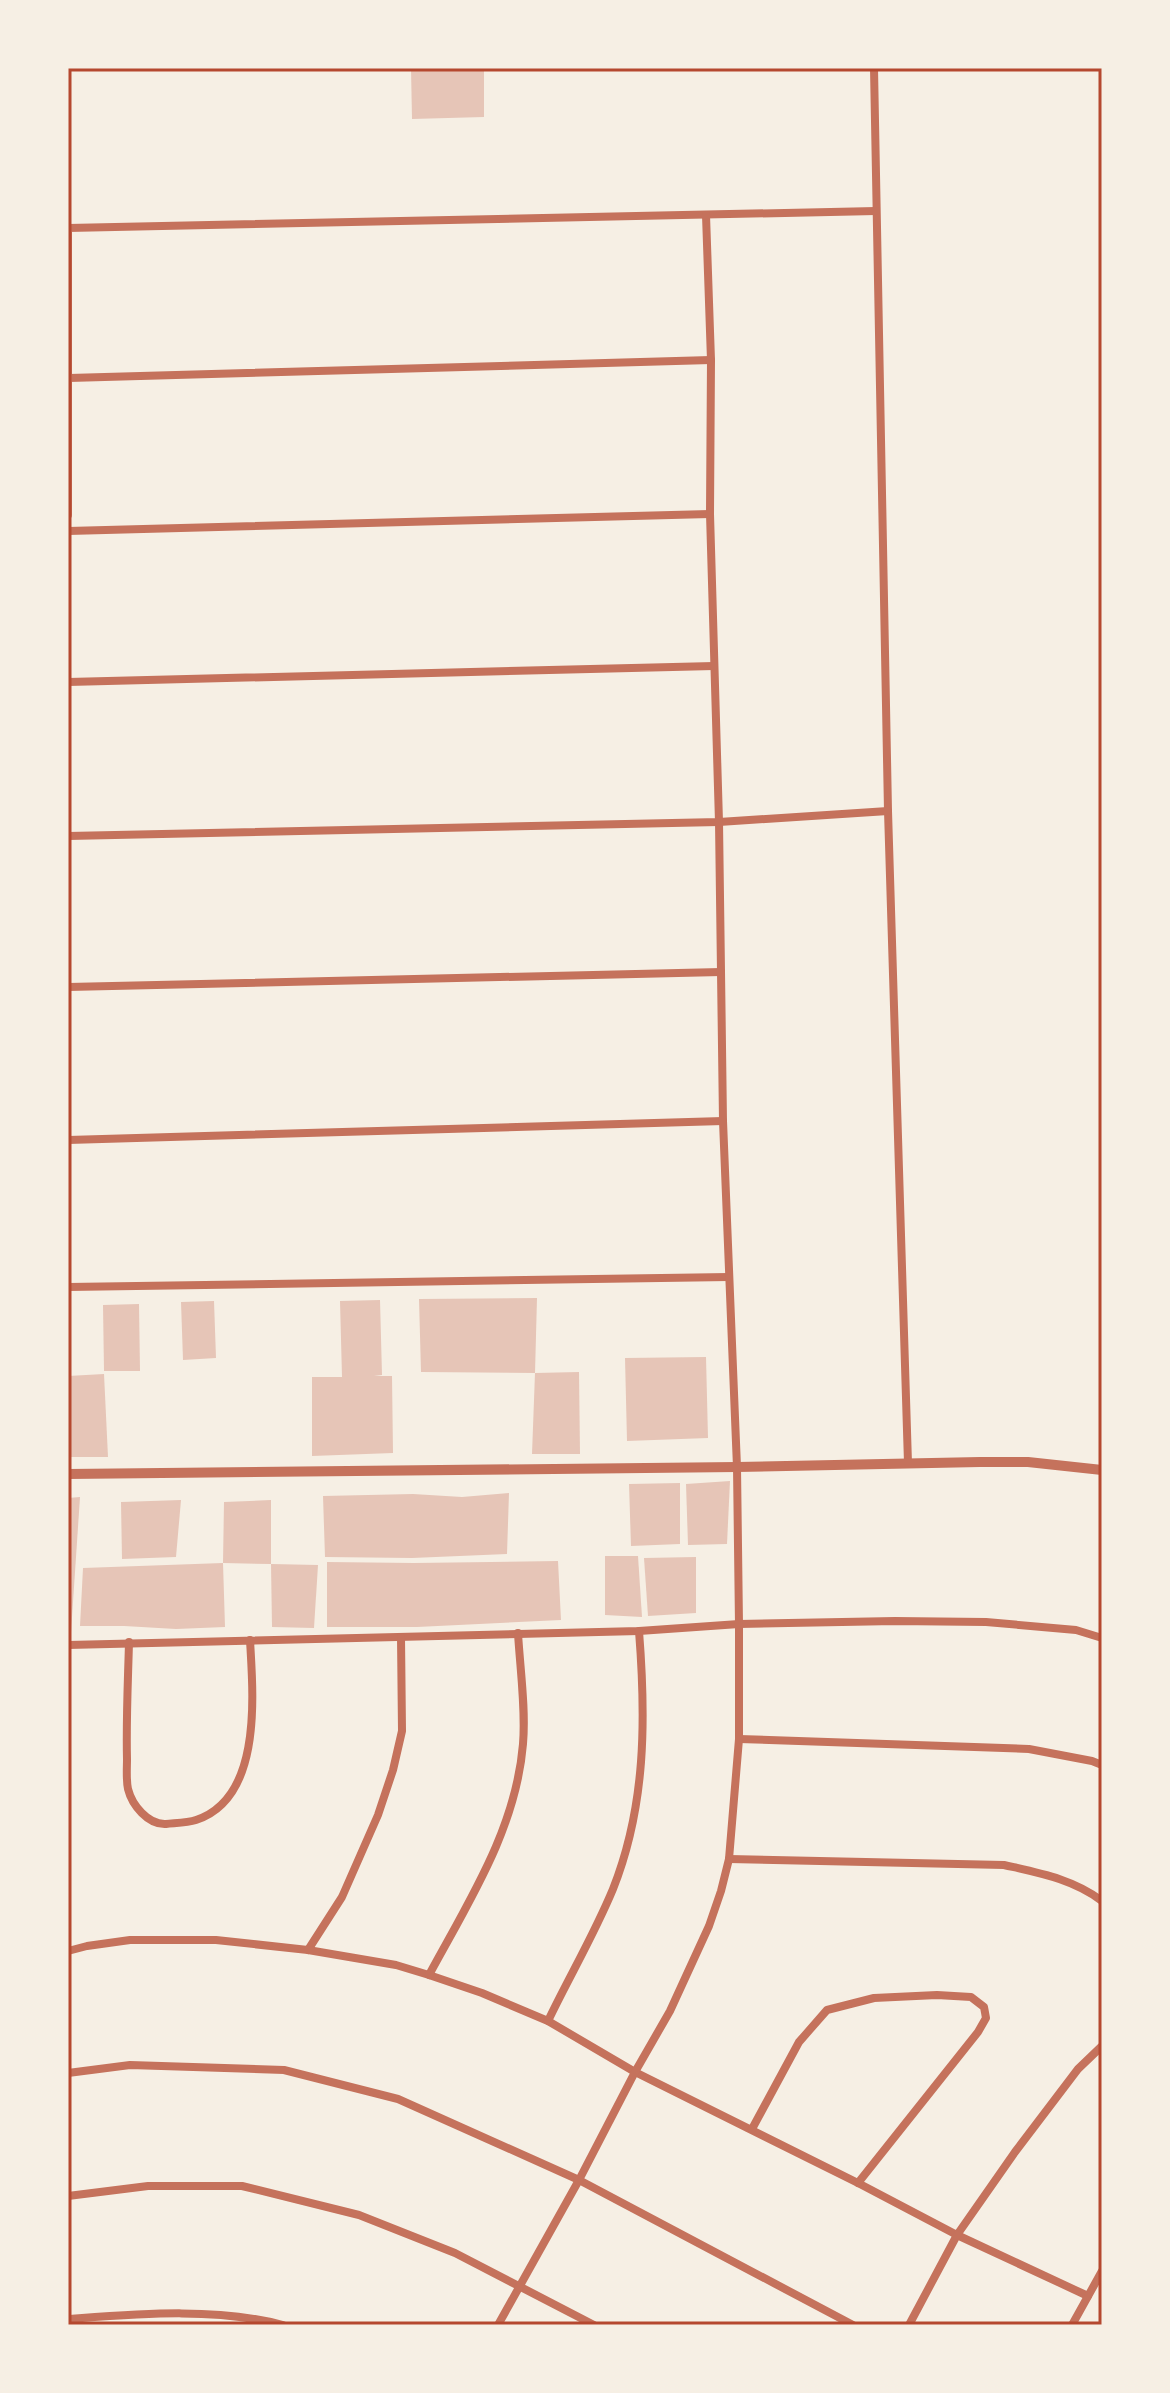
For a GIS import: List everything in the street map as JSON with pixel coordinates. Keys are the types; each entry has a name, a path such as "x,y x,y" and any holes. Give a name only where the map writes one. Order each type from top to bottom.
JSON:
{"street":[{"path":"874,68 888,811 908,1463"},
{"path":"68,515 68,228 876,211"},
{"path":"498,2325 670,2011 709,1926 729,1859 739,1739 737,1467 723,1121 706,215"},
{"path":"69,378 711,360"},
{"path":"68,531 710,514"},
{"path":"68,682 714,666"},
{"path":"68,836 719,822 888,811"},
{"path":"68,987 721,972"},
{"path":"68,1140 723,1121"},
{"path":"68,1287 729,1277"},
{"path":"68,1474 1028,1462 1102,1470"},
{"path":"68,1645 639,1631 739,1624 986,1622 1076,1630 1102,1638"},
{"path":"548,2021 612,1890 628,1844 639,1796 643,1745 644,1686 639,1631"},
{"path":"429,1975 486,1871 513,1804 523,1740 518,1633"},
{"path":"308,1950 342,1897 378,1815 393,1770 402,1731 401,1637"},
{"path":"129,1642 126,1718 128,1789 142,1814 160,1824 196,1820 220,1807 242,1775 252,1724 250,1640"},
{"path":"739,1739 1029,1749 1102,1765"},
{"path":"729,1859 1004,1865 1083,1887 1102,1901"},
{"path":"68,1951 116,1942 216,1940 308,1950 396,1965 429,1975 548,2021 635,2072 957,2235 1088,2296"},
{"path":"752,2129 799,2042 827,2010 874,1998 971,1997 984,2007 986,2018 978,2032 858,2183"},
{"path":"909,2325 957,2235 1078,2069 1102,2046"},
{"path":"68,2073 130,2065 284,2070 398,2099 579,2180 853,2325"},
{"path":"68,2196 148,2186 242,2186 359,2215 455,2253 594,2325"},
{"path":"1072,2325 1102,2271"},
{"path":"68,2319 136,2314 200,2314 283,2325"}],"building":[{"path":"411,68 484,68 484,117 412,119"},
{"path":"537,1298 535,1373 421,1372 419,1299"},
{"path":"380,1300 382,1375 374,1376 392,1376 393,1453 312,1456 312,1377 342,1377 340,1301"},
{"path":"214,1301 216,1358 183,1360 181,1302"},
{"path":"139,1304 140,1371 104,1371 103,1305"},
{"path":"706,1357 708,1438 627,1441 625,1358"},
{"path":"579,1372 580,1454 532,1454 535,1373"},
{"path":"104,1374 108,1457 68,1457 68,1376"},
{"path":"730,1481 727,1544 688,1545 686,1484"},
{"path":"680,1483 680,1544 631,1546 629,1484"},
{"path":"509,1493 507,1554 412,1558 325,1557 323,1496 413,1494 462,1497"},
{"path":"80,1497 71,1632 68,1632 68,1498"},
{"path":"181,1500 176,1557 122,1559 121,1502"},
{"path":"271,1500 271,1564 223,1563 224,1502"},
{"path":"605,1556 638,1556 642,1617 605,1615"},
{"path":"696,1557 696,1613 648,1616 644,1558"},
{"path":"558,1561 561,1620 417,1627 327,1627 327,1562"},
{"path":"223,1563 225,1627 80,1626 83,1568"},
{"path":"271,1564 318,1565 314,1628 272,1627"}]}
